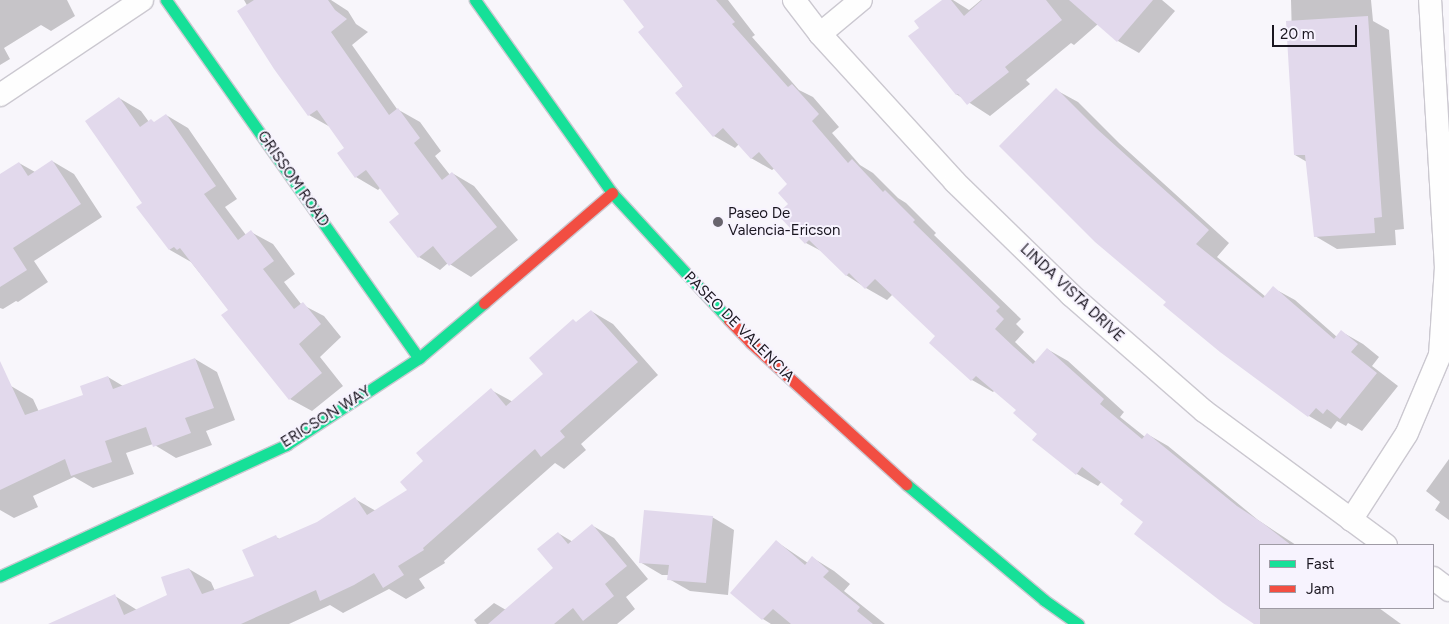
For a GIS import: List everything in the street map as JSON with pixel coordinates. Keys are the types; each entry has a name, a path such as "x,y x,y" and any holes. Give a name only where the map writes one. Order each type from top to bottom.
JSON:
{"street":[{"path":"0,95 142,0"},
{"name":"GRISSOM ROAD","path":"166,0 419,358"},
{"name":"PASEO DE VALENCIA","path":"475,0 612,193 751,343 916,493 1044,600 1078,624"},
{"name":"LINDA VISTA DRIVE","path":"794,0 820,34 956,182 1071,295 1204,411 1385,544"},
{"path":"820,34 861,0"},
{"path":"1351,520 1407,433 1440,355 1446,268 1430,0"},
{"name":"ERICSON WAY","path":"0,576 286,445 419,358 612,193"},
{"path":"1434,579 1449,590"}],"building":[{"path":"254,0 328,0 335,10 347,19 331,32 389,115 398,108 420,138 414,143 442,180 452,172 497,227 449,266 433,246 418,258 389,222 399,214 366,170 355,178 337,153 344,148 317,110 308,116 274,69 237,11"},
{"path":"623,0 716,0 735,22 732,24 788,87 792,84 819,114 812,121 848,163 852,159 883,192 885,190 915,220 913,222 1000,307 996,311 1004,319 995,329 1033,364 1047,348 1104,399 1100,404 1142,439 1147,433 1237,506 1290,544 1259,544 1260,624 1254,624 1223,603 1134,534 1143,522 1120,504 1123,500 1082,467 1076,475 1032,440 1037,434 1013,413 1016,410 976,376 971,381 929,343 935,336 875,279 865,289 849,273 846,276 809,240 805,244 777,214 788,204 778,193 787,184 759,152 751,159 723,128 713,137 675,93 683,86 638,32 644,27"},
{"path":"942,0 951,0 964,16 982,0 1046,0 1062,20 1005,67 1009,72 967,105 958,94 956,95 908,36 919,28 914,21"},
{"path":"1069,0 1153,0 1117,42"},
{"path":"1368,16 1382,217 1374,218 1375,233 1314,237 1305,155 1294,155 1286,21"},
{"path":"1056,88 1097,129 1209,230 1196,244 1263,298 1273,286 1334,339 1341,330 1358,344 1351,352 1377,373 1340,419 1327,409 1323,414 1316,408 1308,417 1220,352 1163,305 1166,302 1095,242 999,146"},
{"path":"119,97 140,127 151,119 154,122 166,114 216,186 204,194 238,240 251,230 274,261 263,269 294,309 303,302 321,324 299,344 322,373 289,400 221,315 228,310 180,248 177,250 174,247 169,250 136,207 142,203 85,121"},
{"path":"52,160 81,204 13,248 27,270 0,287 0,174 19,162 28,176"},
{"path":"591,310 638,362 560,431 565,437 541,457 535,449 423,548 424,550 398,566 404,575 383,588 374,573 320,601 316,590 241,624 48,624 115,594 124,615 167,595 161,577 189,568 202,594 254,576 242,550 276,535 278,539 317,522 355,497 367,515 407,490 400,482 423,461 416,453 491,388 506,406 543,374 529,358 573,319 576,322"},
{"path":"195,358 214,408 185,418 191,433 153,447 146,427 105,441 112,462 71,476 65,459 0,490 0,361 25,415 83,395 80,386 108,376 113,389"},
{"path":"644,510 713,516 706,583 667,580 669,565 639,563"},
{"path":"592,524 627,566 605,584 614,596 583,621 573,608 554,624 488,624 553,568 537,549 558,532 568,544"},
{"path":"776,540 805,565 812,556 829,571 823,577 860,607 857,611 873,624 791,624 773,609 762,620 730,593"}],"traffic: fast":[{"path":"166,0 419,358"},
{"path":"475,0 612,193 729,320"},
{"path":"0,576 286,445 419,358 484,303"},
{"path":"906,484 1044,600 1078,624"}],"traffic: jam":[{"path":"484,303 612,193"},
{"path":"729,320 751,343 906,484"}],"place":[{"name":"Paseo De Valencia-Ericson","path":"718,222"}]}
